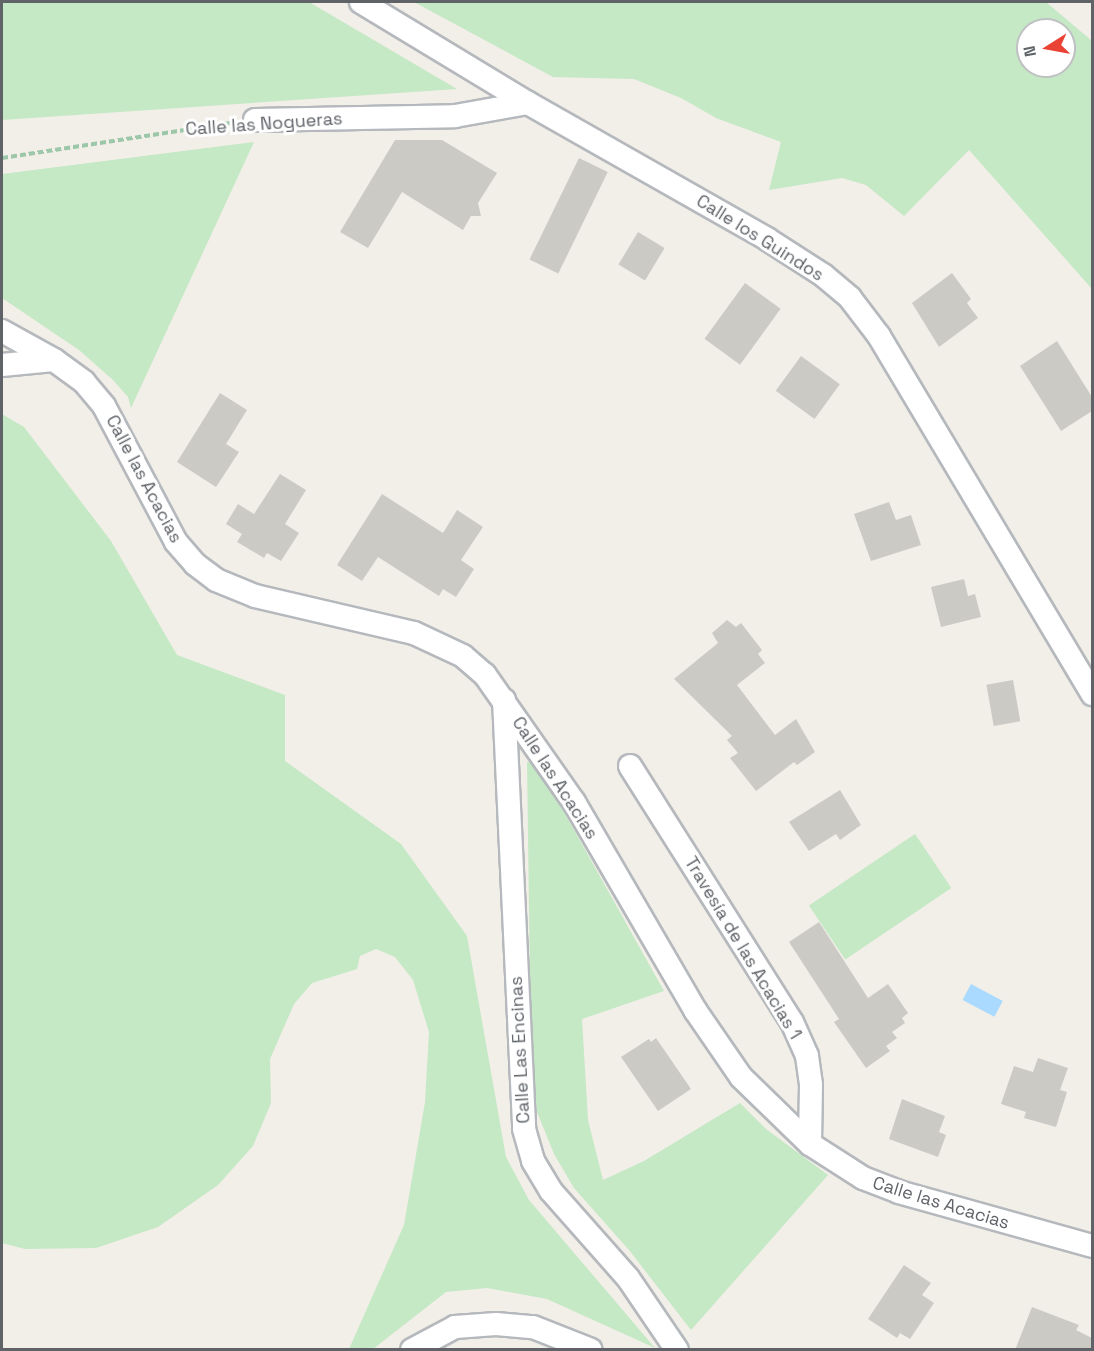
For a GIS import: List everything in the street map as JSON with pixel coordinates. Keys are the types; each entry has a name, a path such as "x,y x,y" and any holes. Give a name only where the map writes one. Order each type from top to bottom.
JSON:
{"street":[{"name":"Calle los Guindos","path":"361,2 528,103 767,239 823,275 850,298 879,336 1092,694"},
{"name":"Calle las Nogueras","path":"255,120 455,116 528,103"},
{"name":"Calle las Acacias","path":"2,331 54,360 84,382 104,405 176,542 195,564 216,580 255,596 414,633 463,656 485,675 574,802 702,1020 741,1077 810,1144 863,1178 899,1192 1092,1246"},
{"path":"2,365 54,360"},
{"name":"Calle Las Encinas","path":"504,700 524,1129 533,1161 551,1191 628,1278 677,1350"},
{"name":"Travesía de las Acacias 1","path":"630,766 792,1022 808,1066 810,1144"},
{"path":"412,1350 455,1327 496,1324 534,1327 591,1350"}],"path":[{"name":"Calle las Nogueras","path":"2,158 255,120"}],"green space":[{"path":"2,2 309,2 457,89 2,120"},
{"path":"414,2 1046,2 1065,18 1016,18 1016,78 1076,78 1076,27 1092,41 1092,289 969,150 904,216 866,185 842,178 769,190 781,142 716,118 681,98 634,79 553,77"},
{"path":"254,142 131,408 128,397 113,380 79,350 2,298 2,174"},
{"path":"2,414 24,427 111,541 177,655 285,695 285,761 401,844 467,936 506,1157 529,1200 655,1348 547,1299 487,1288 446,1292 373,1349 349,1349 404,1225 425,1102 429,1032 413,980 395,957 376,949 360,956 357,969 312,983 294,1004 270,1059 271,1103 253,1146 218,1185 158,1227 96,1248 25,1249 2,1243"},
{"path":"527,762 536,762 664,991 582,1019 588,1120 603,1180 644,1161 740,1103 766,1129 828,1175 691,1330 629,1250 574,1188 554,1154 537,1112 531,1052"},
{"path":"915,834 951,888 845,959 809,906"}],"water":[{"path":"971,984 1003,1001 994,1017 963,1000"}],"building":[{"path":"395,140 442,140 497,173 478,203 481,216 471,216 463,230 402,192 368,248 340,232"},
{"path":"579,158 608,172 558,274 529,260"},
{"path":"638,232 665,248 645,281 618,265"},
{"path":"952,273 971,299 967,303 978,318 939,347 912,303"},
{"path":"745,283 781,309 740,365 704,339"},
{"path":"1057,341 1092,397 1092,411 1061,431 1020,366"},
{"path":"801,356 840,384 815,419 776,391"},
{"path":"220,393 247,410 226,444 239,452 216,487 177,462"},
{"path":"280,474 306,490 285,524 299,533 281,561 267,553 264,558 237,542 242,534 226,524 238,504 254,514"},
{"path":"382,494 443,533 457,510 483,527 461,560 474,569 456,597 443,589 439,596 378,557 362,581 337,565"},
{"path":"889,502 896,520 911,515 921,545 871,561 854,514"},
{"path":"964,579 968,596 975,594 981,617 941,627 931,587"},
{"path":"727,620 736,627 741,623 762,650 758,654 765,663 737,685 775,735 796,719 815,752 797,765 794,762 756,791 730,758 738,753 727,740 732,736 674,679 718,643 712,633"},
{"path":"1013,680 1020,721 994,726 986,685"},
{"path":"840,790 861,825 840,840 836,834 809,851 789,822"},
{"path":"819,922 868,998 888,984 908,1013 902,1018 905,1023 892,1032 897,1038 886,1046 890,1051 866,1068 834,1022 839,1019 789,942"},
{"path":"656,1038 691,1089 658,1111 621,1057 649,1039 651,1042"},
{"path":"1038,1058 1068,1068 1060,1090 1067,1092 1056,1127 1024,1118 1026,1112 1001,1104 1014,1066 1033,1072"},
{"path":"902,1099 945,1116 939,1132 946,1135 938,1157 889,1139"},
{"path":"904,1265 931,1283 922,1295 934,1303 910,1339 900,1333 897,1338 868,1319"},
{"path":"1032,1307 1079,1325 1076,1330 1092,1338 1092,1350 1015,1350"}]}
